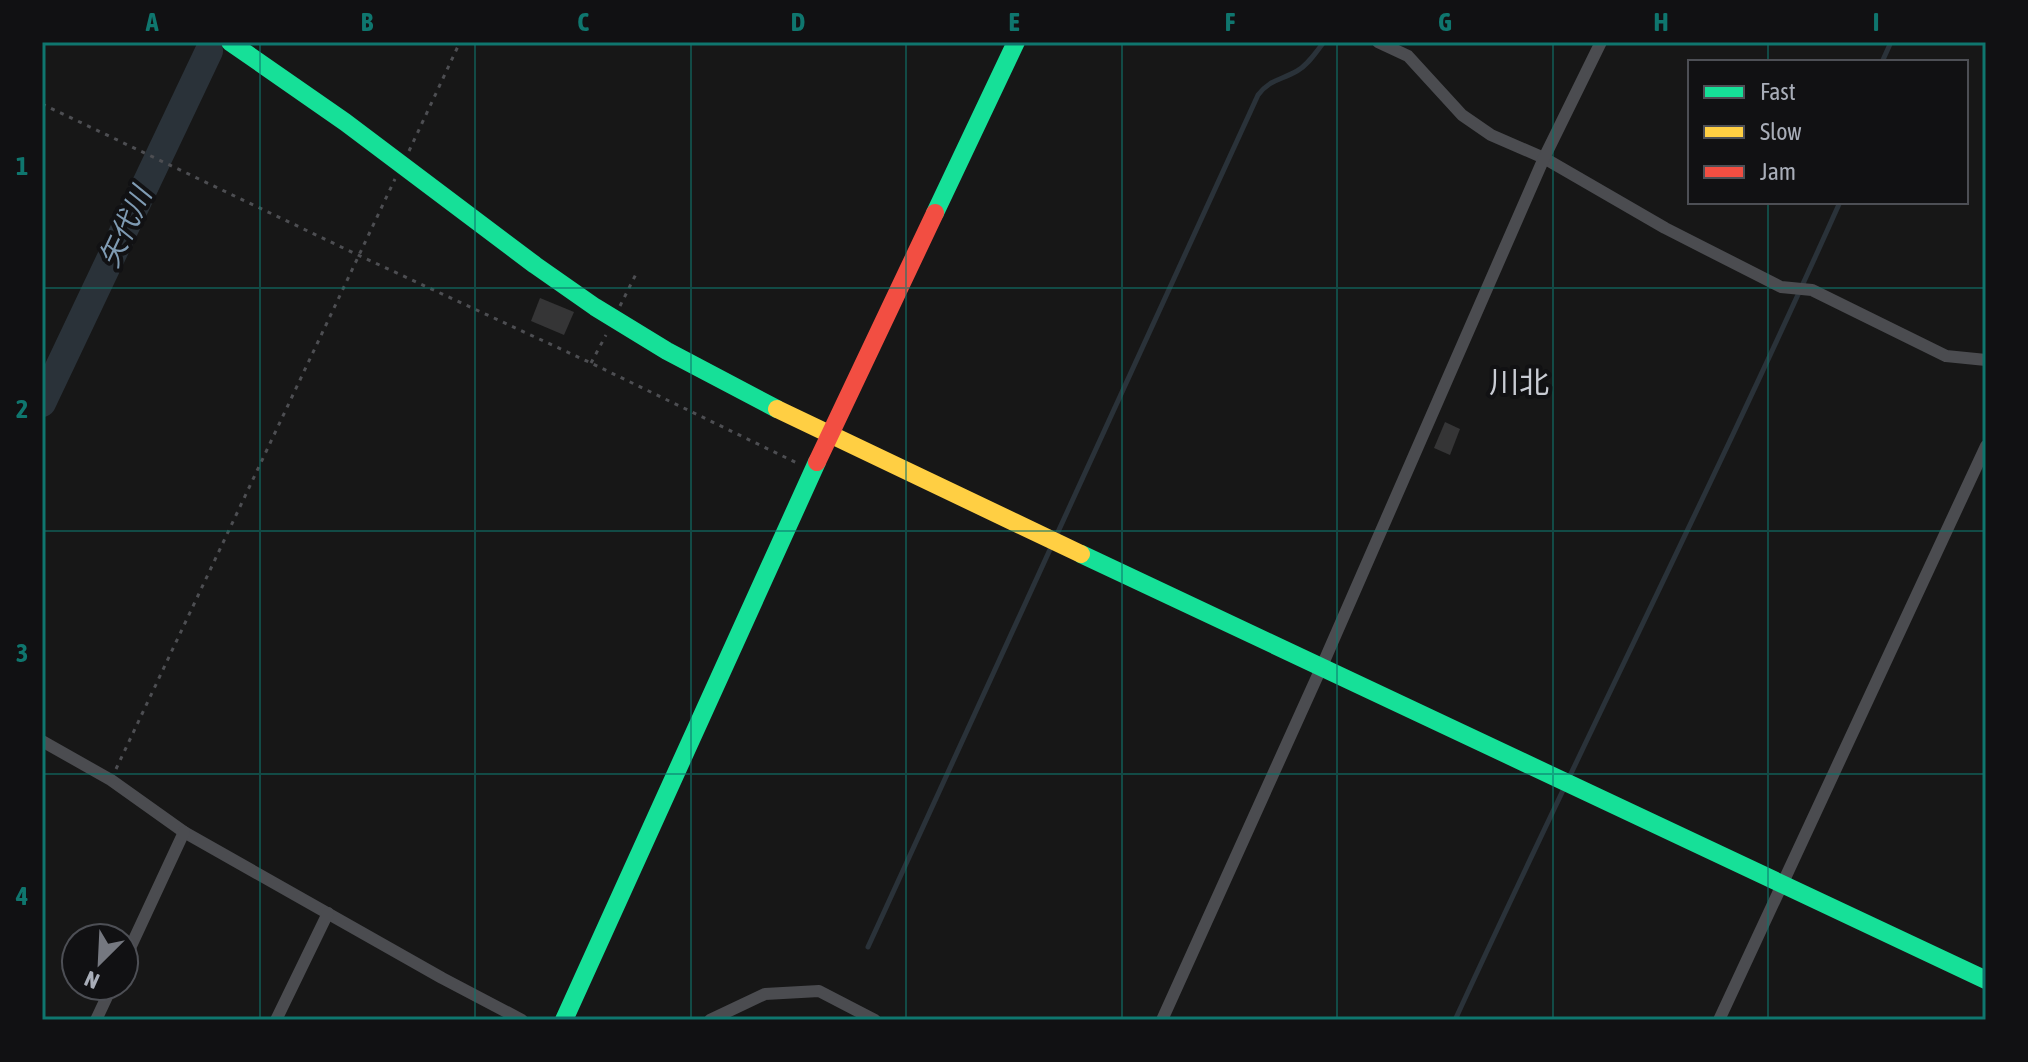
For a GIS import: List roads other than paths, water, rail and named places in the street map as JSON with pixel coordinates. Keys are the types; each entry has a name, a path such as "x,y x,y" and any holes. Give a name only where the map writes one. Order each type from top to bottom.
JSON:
{"street":[{"path":"230,42 403,164 528,260 614,320 695,368 829,435 1986,980"},
{"path":"564,1020 829,435 1016,42"},
{"path":"1378,42 1408,56 1462,115 1491,135 1544,158 1665,228 1781,287 1812,290 1946,356 1986,360"},
{"path":"1162,1020 1322,666 1544,158 1601,42"},
{"path":"1719,1020 1986,446"},
{"path":"42,741 111,780 184,832 519,1019"},
{"path":"140,927 184,832"},
{"path":"276,1020 328,913"},
{"path":"710,1020 765,994 819,991 875,1020"}],"waterway":[{"path":"868,947 1258,95 1271,83 1301,68 1324,42"},
{"path":"1883,60 1891,42"},
{"name":"矢代川","path":"42,403 209,51"},
{"path":"1455,1020 1839,204"}],"district":[{"name":"川北","path":"1519,382"}]}
